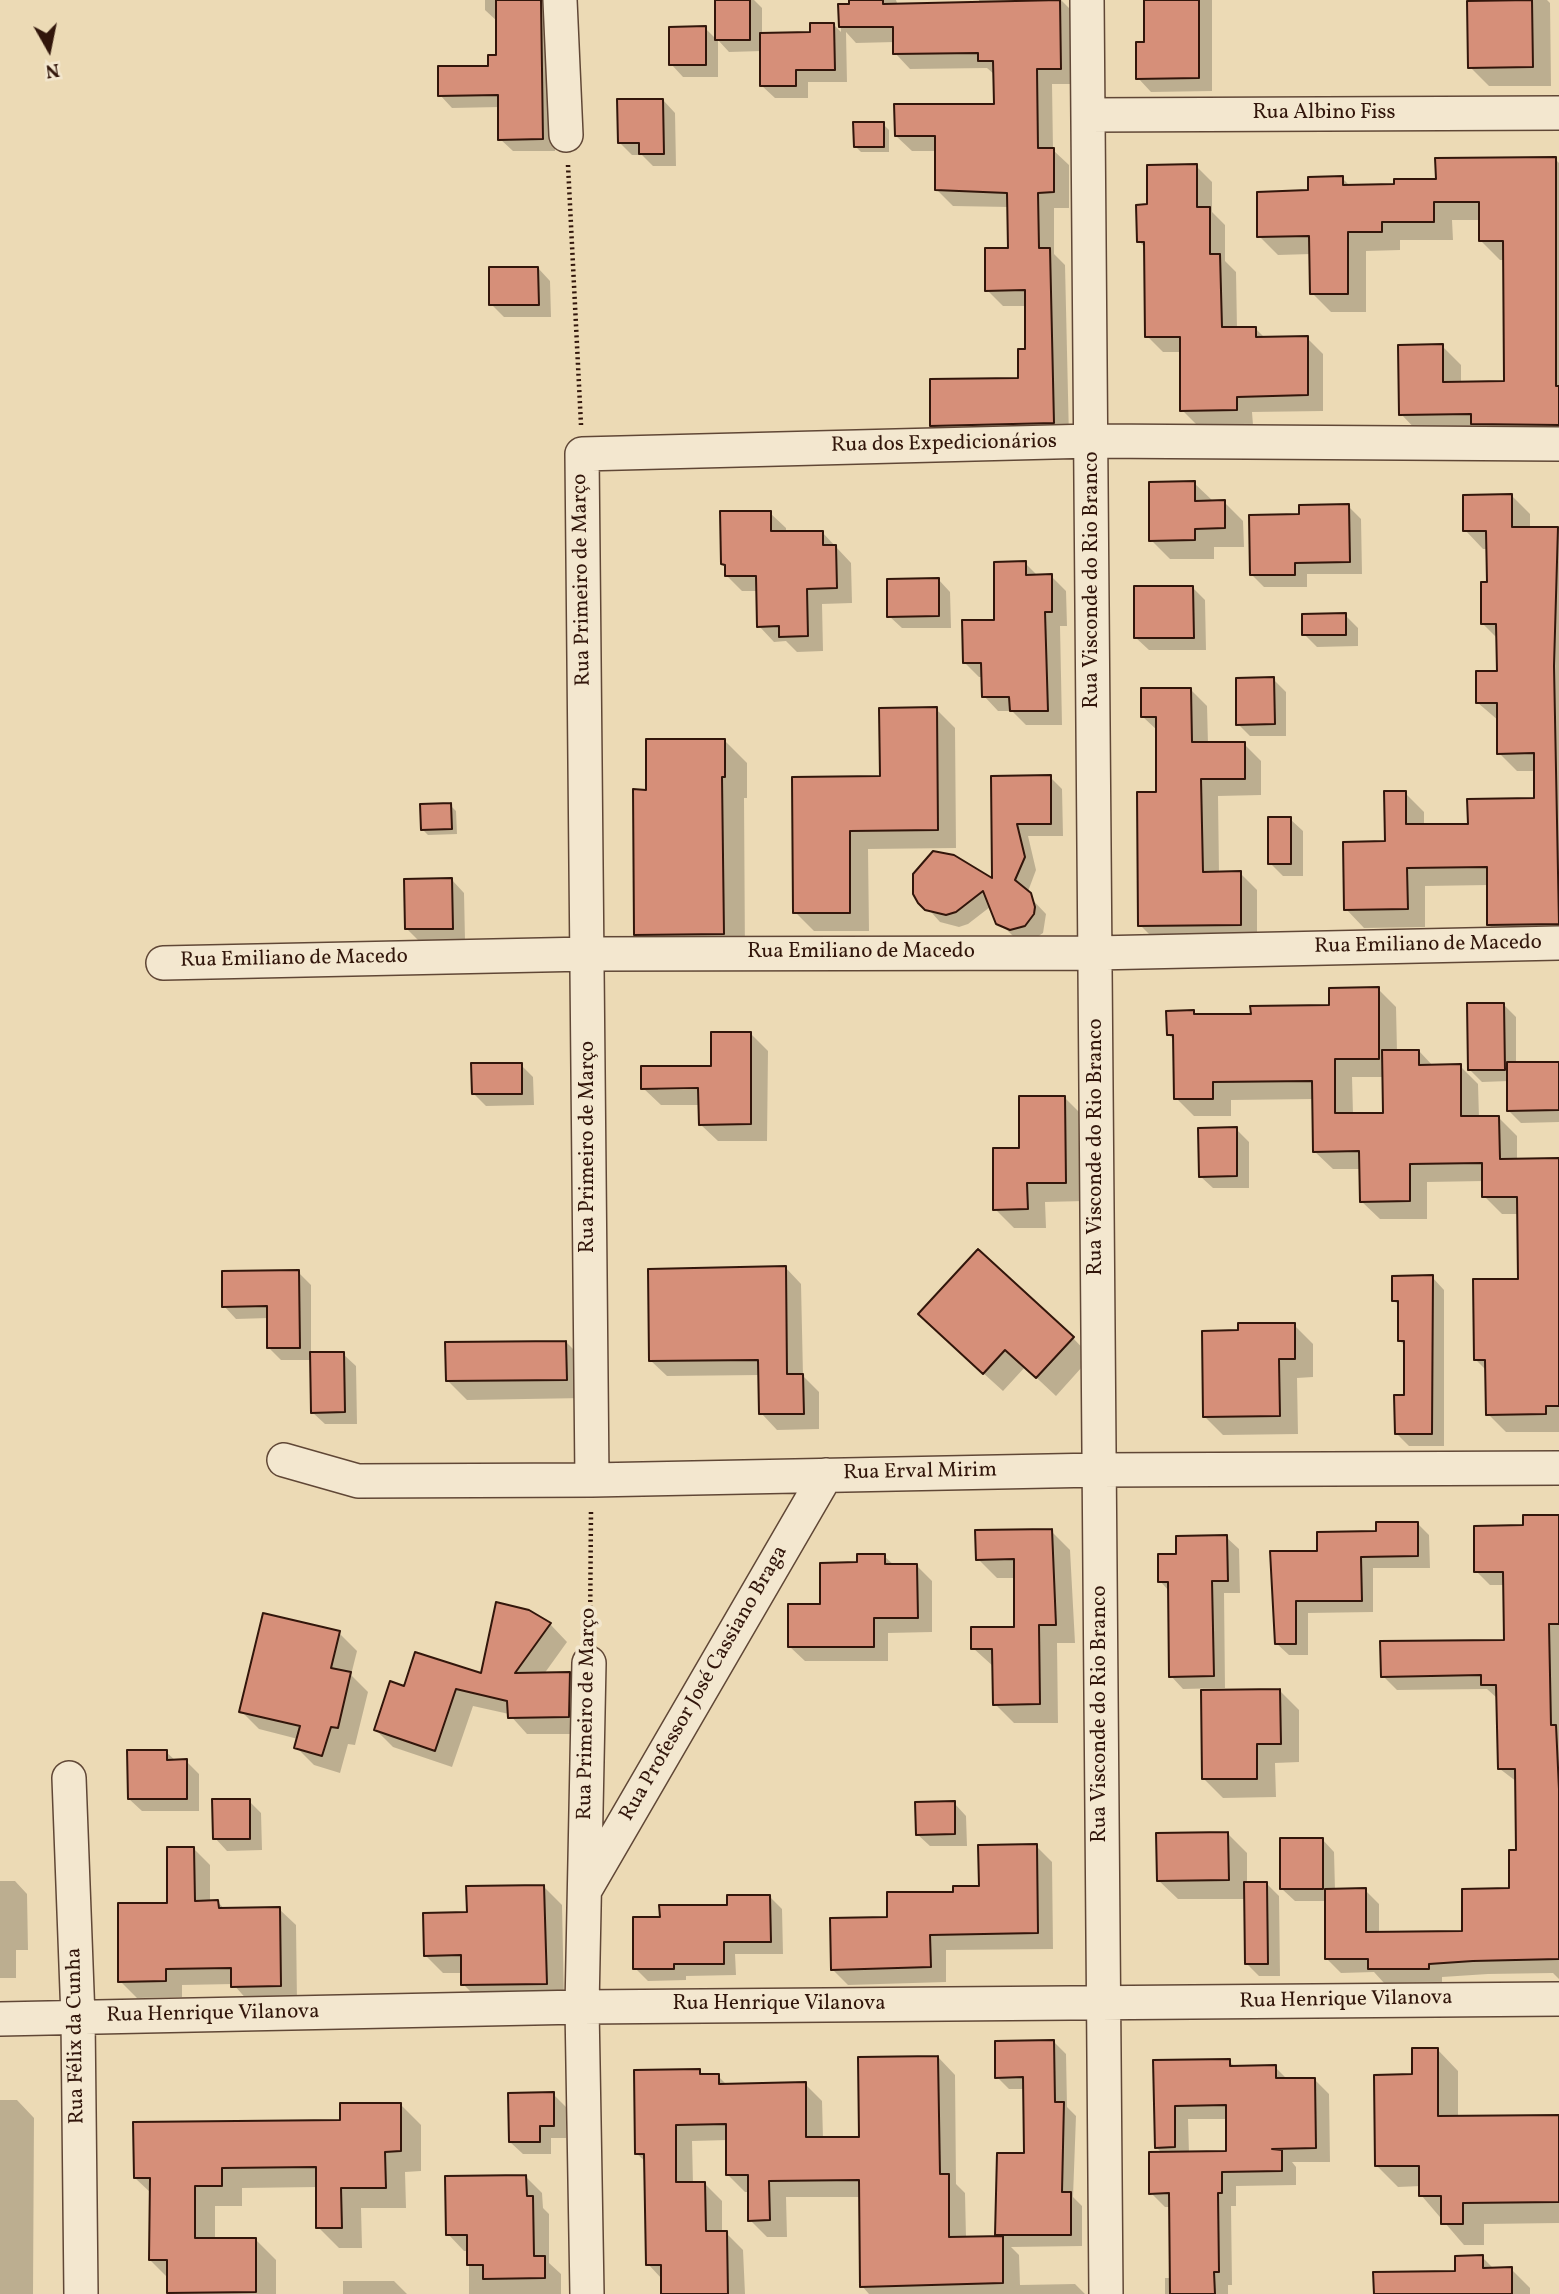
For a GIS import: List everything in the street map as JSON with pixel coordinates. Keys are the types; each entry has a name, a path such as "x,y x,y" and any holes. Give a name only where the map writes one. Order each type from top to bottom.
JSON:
{"street":[{"path":"560,0 566,135"},
{"name":"Rua Visconde do Rio Branco","path":"1087,0 1106,2294"},
{"name":"Rua Albino Fiss","path":"1088,114 1559,113"},
{"name":"Rua dos Expedicionários","path":"582,454 1092,441 1559,444"},
{"name":"Rua Primeiro de Março","path":"582,454 592,1480"},
{"name":"Rua Emiliano de Macedo","path":"163,963 588,954 1095,953 1559,943"},
{"name":"Rua Erval Mirim","path":"285,1460 358,1480 592,1480 1099,1470 1559,1468"},
{"name":"Rua Professor José Cassiano Braga","path":"584,1893 826,1475"},
{"name":"Rua Primeiro de Março","path":"587,2294 582,2007 589,1663"},
{"name":"Rua Félix da Cunha","path":"69,1778 78,2018 82,2294"},
{"name":"Rua Henrique Vilanova","path":"0,2019 582,2007 1559,1999"}],"path":[{"name":"Rua Primeiro de Março","path":"566,135 582,454"},
{"name":"Rua Primeiro de Março","path":"589,1663 592,1480"}],"building":[{"path":"496,0 541,0 543,139 498,140 498,95 438,96 438,66 488,66 488,55 496,55"},
{"path":"715,0 750,0 750,40 715,40"},
{"path":"849,0 883,0 883,4 1060,0 1061,69 1037,69 1038,148 1054,148 1054,192 1038,193 1039,248 1050,248 1054,423 930,426 930,379 1018,378 1018,349 1025,349 1025,290 985,291 985,248 1008,248 1007,193 935,190 935,136 895,136 894,104 994,104 993,61 978,61 978,53 893,54 893,27 839,27 838,4 849,4"},
{"path":"1144,0 1199,0 1199,78 1136,79 1136,42 1144,42"},
{"path":"1532,0 1533,67 1468,68 1467,1"},
{"path":"810,23 834,23 835,70 796,70 796,86 760,86 760,33 810,32"},
{"path":"706,26 706,65 669,65 669,27"},
{"path":"617,99 663,99 664,154 639,154 639,143 618,143"},
{"path":"853,122 884,122 884,147 854,147"},
{"path":"1556,157 1556,386 1559,386 1559,425 1471,424 1471,414 1399,415 1398,345 1443,344 1443,382 1504,381 1503,241 1479,241 1479,202 1434,202 1434,222 1382,222 1382,232 1348,232 1348,294 1310,294 1309,236 1257,237 1257,192 1308,190 1308,177 1343,176 1343,185 1394,184 1394,179 1436,179 1435,158"},
{"path":"1197,164 1197,207 1210,207 1210,254 1220,254 1222,327 1256,327 1256,337 1308,336 1308,395 1237,397 1237,410 1180,411 1180,337 1145,337 1144,242 1137,242 1136,205 1147,204 1147,165"},
{"path":"489,267 538,267 539,305 489,305"},
{"path":"1195,481 1195,501 1225,500 1225,528 1195,529 1195,540 1149,541 1149,482"},
{"path":"1512,494 1512,527 1558,527 1554,666 1559,924 1487,925 1487,867 1407,868 1408,909 1344,910 1343,842 1385,841 1384,791 1406,791 1406,824 1468,824 1467,799 1534,798 1534,753 1497,754 1497,703 1476,703 1476,671 1497,671 1496,624 1481,624 1481,582 1487,582 1486,531 1463,531 1463,495"},
{"path":"1349,504 1350,562 1295,563 1295,575 1250,575 1249,515 1299,514 1299,505"},
{"path":"720,511 771,511 771,531 823,531 823,545 836,545 837,588 807,589 808,636 779,637 779,626 757,627 756,576 725,576 725,565 721,564"},
{"path":"1026,561 1026,575 1052,574 1052,612 1045,612 1048,711 1010,711 1009,697 982,697 981,663 963,663 962,620 994,620 994,562"},
{"path":"939,578 939,616 887,617 887,579"},
{"path":"1134,586 1193,586 1194,638 1134,638"},
{"path":"1346,613 1346,635 1302,635 1302,614"},
{"path":"1274,677 1275,724 1236,725 1236,678"},
{"path":"1141,688 1191,688 1192,742 1245,742 1245,779 1201,779 1203,872 1241,871 1241,925 1138,926 1137,792 1156,792 1156,717 1141,717"},
{"path":"937,707 938,830 850,831 850,913 793,913 792,777 880,776 879,708"},
{"path":"646,739 725,739 725,777 722,777 724,934 634,935 633,789 646,790"},
{"path":"1051,775 1051,824 1017,824 1025,857 1015,880 1031,893 1035,907 1034,914 1025,926 1010,930 996,924 983,891 956,912 946,915 925,910 913,894 913,874 933,851 954,855 992,878 991,776"},
{"path":"451,803 452,829 421,830 420,804"},
{"path":"1268,817 1291,817 1291,864 1268,864"},
{"path":"452,878 453,929 405,929 404,879"},
{"path":"1379,987 1379,1059 1335,1059 1335,1113 1383,1113 1382,1050 1419,1050 1419,1065 1461,1064 1461,1116 1499,1116 1500,1159 1559,1158 1559,1406 1546,1406 1546,1414 1486,1415 1485,1360 1474,1360 1473,1279 1518,1279 1517,1197 1482,1197 1482,1163 1410,1164 1410,1201 1360,1202 1359,1151 1313,1152 1312,1081 1213,1082 1213,1099 1174,1099 1173,1035 1167,1035 1166,1011 1251,1014 1250,1006 1329,1005 1329,988"},
{"path":"1467,1003 1504,1003 1505,1070 1468,1070"},
{"path":"711,1032 751,1032 751,1124 699,1125 698,1088 641,1089 641,1066 711,1066"},
{"path":"1507,1062 1559,1062 1559,1110 1507,1111"},
{"path":"471,1063 522,1063 522,1094 472,1094"},
{"path":"1019,1096 1065,1096 1066,1183 1027,1183 1028,1209 993,1210 993,1148 1019,1148"},
{"path":"1237,1127 1237,1176 1199,1177 1198,1128"},
{"path":"978,1249 1074,1337 1036,1378 1005,1350 983,1374 918,1314"},
{"path":"786,1266 787,1374 803,1374 804,1414 759,1414 758,1360 649,1361 648,1269"},
{"path":"299,1270 300,1348 267,1348 267,1306 222,1307 222,1271"},
{"path":"1433,1275 1432,1434 1395,1434 1394,1395 1404,1395 1404,1341 1398,1341 1398,1301 1392,1301 1392,1276"},
{"path":"1238,1323 1295,1323 1295,1359 1279,1359 1280,1416 1203,1417 1202,1331 1238,1330"},
{"path":"566,1341 567,1380 446,1381 445,1342"},
{"path":"310,1352 344,1352 345,1412 311,1413"},
{"path":"1523,1515 1559,1515 1559,1624 1549,1624 1551,1725 1556,1725 1559,1789 1559,1959 1429,1964 1429,1969 1368,1969 1368,1959 1325,1959 1325,1889 1366,1888 1366,1932 1462,1931 1462,1889 1509,1888 1509,1850 1516,1850 1515,1769 1498,1769 1496,1685 1481,1685 1481,1675 1381,1677 1380,1641 1504,1640 1503,1572 1474,1572 1474,1526 1523,1525"},
{"path":"1376,1522 1418,1522 1418,1556 1361,1557 1362,1601 1296,1601 1296,1644 1275,1644 1270,1551 1317,1551 1317,1532 1376,1531"},
{"path":"1052,1529 1056,1625 1039,1625 1040,1704 993,1705 992,1649 971,1649 971,1627 1014,1627 1014,1559 976,1560 975,1530"},
{"path":"1227,1535 1228,1581 1212,1581 1214,1676 1169,1677 1168,1582 1158,1582 1158,1554 1176,1554 1176,1536"},
{"path":"857,1554 885,1554 885,1564 917,1564 918,1618 874,1618 874,1647 788,1647 788,1604 820,1604 820,1563 857,1562"},
{"path":"496,1602 529,1610 551,1623 515,1673 570,1672 569,1717 508,1718 507,1701 456,1689 435,1751 374,1730 390,1681 404,1686 415,1652 481,1673"},
{"path":"263,1613 340,1631 331,1668 351,1672 338,1728 331,1727 322,1756 294,1748 300,1726 239,1712"},
{"path":"1280,1689 1281,1744 1257,1744 1257,1779 1202,1779 1201,1690"},
{"path":"127,1750 167,1750 167,1760 187,1759 187,1799 128,1799"},
{"path":"212,1799 250,1799 250,1839 213,1839"},
{"path":"955,1801 955,1834 916,1835 915,1802"},
{"path":"1228,1832 1229,1880 1157,1881 1156,1833"},
{"path":"1280,1838 1323,1838 1323,1889 1280,1889"},
{"path":"1037,1844 1038,1933 930,1935 931,1967 831,1970 830,1918 887,1917 887,1892 953,1892 953,1886 979,1886 978,1845"},
{"path":"167,1847 194,1847 195,1901 218,1900 219,1908 280,1907 281,1986 231,1987 231,1968 166,1969 166,1981 118,1982 118,1903 167,1903"},
{"path":"1244,1882 1267,1882 1268,1964 1245,1964"},
{"path":"544,1885 547,1984 461,1985 461,1955 424,1956 423,1913 467,1912 466,1886"},
{"path":"727,1895 770,1895 771,1942 724,1942 724,1964 674,1964 674,1969 633,1969 633,1917 660,1917 659,1905 727,1905"},
{"path":"1054,2040 1055,2102 1064,2102 1062,2192 1071,2192 1071,2235 995,2235 997,2153 1024,2153 1023,2077 995,2078 995,2041"},
{"path":"1412,2048 1438,2048 1438,2116 1559,2115 1559,2202 1463,2203 1463,2224 1441,2224 1441,2196 1419,2196 1419,2166 1375,2166 1374,2075 1412,2074"},
{"path":"938,2056 940,2174 949,2174 949,2237 1003,2236 1003,2283 860,2287 859,2180 769,2181 770,2220 748,2221 748,2175 726,2175 726,2124 676,2125 676,2182 705,2182 706,2231 727,2231 728,2294 661,2294 661,2265 646,2265 644,2154 635,2154 634,2070 700,2069 700,2074 719,2074 719,2084 806,2082 806,2137 859,2137 858,2057"},
{"path":"1230,2059 1230,2066 1276,2065 1276,2078 1315,2078 1316,2148 1272,2149 1282,2150 1282,2171 1222,2172 1222,2193 1218,2193 1219,2272 1214,2272 1215,2294 1170,2294 1169,2193 1149,2194 1149,2152 1226,2151 1226,2105 1175,2106 1175,2147 1155,2148 1153,2060"},
{"path":"554,2092 554,2126 540,2126 540,2142 509,2142 508,2093"},
{"path":"340,2103 401,2103 401,2151 385,2152 386,2188 341,2188 342,2228 316,2228 316,2167 222,2168 222,2186 195,2186 195,2238 256,2238 256,2292 167,2293 167,2260 149,2260 150,2178 134,2178 133,2122 340,2120"},
{"path":"526,2175 527,2196 533,2196 534,2256 545,2256 545,2278 483,2279 483,2265 467,2265 467,2235 446,2235 445,2176"},
{"path":"1483,2255 1483,2268 1512,2267 1512,2294 1374,2294 1373,2272 1455,2271 1455,2256"}]}
